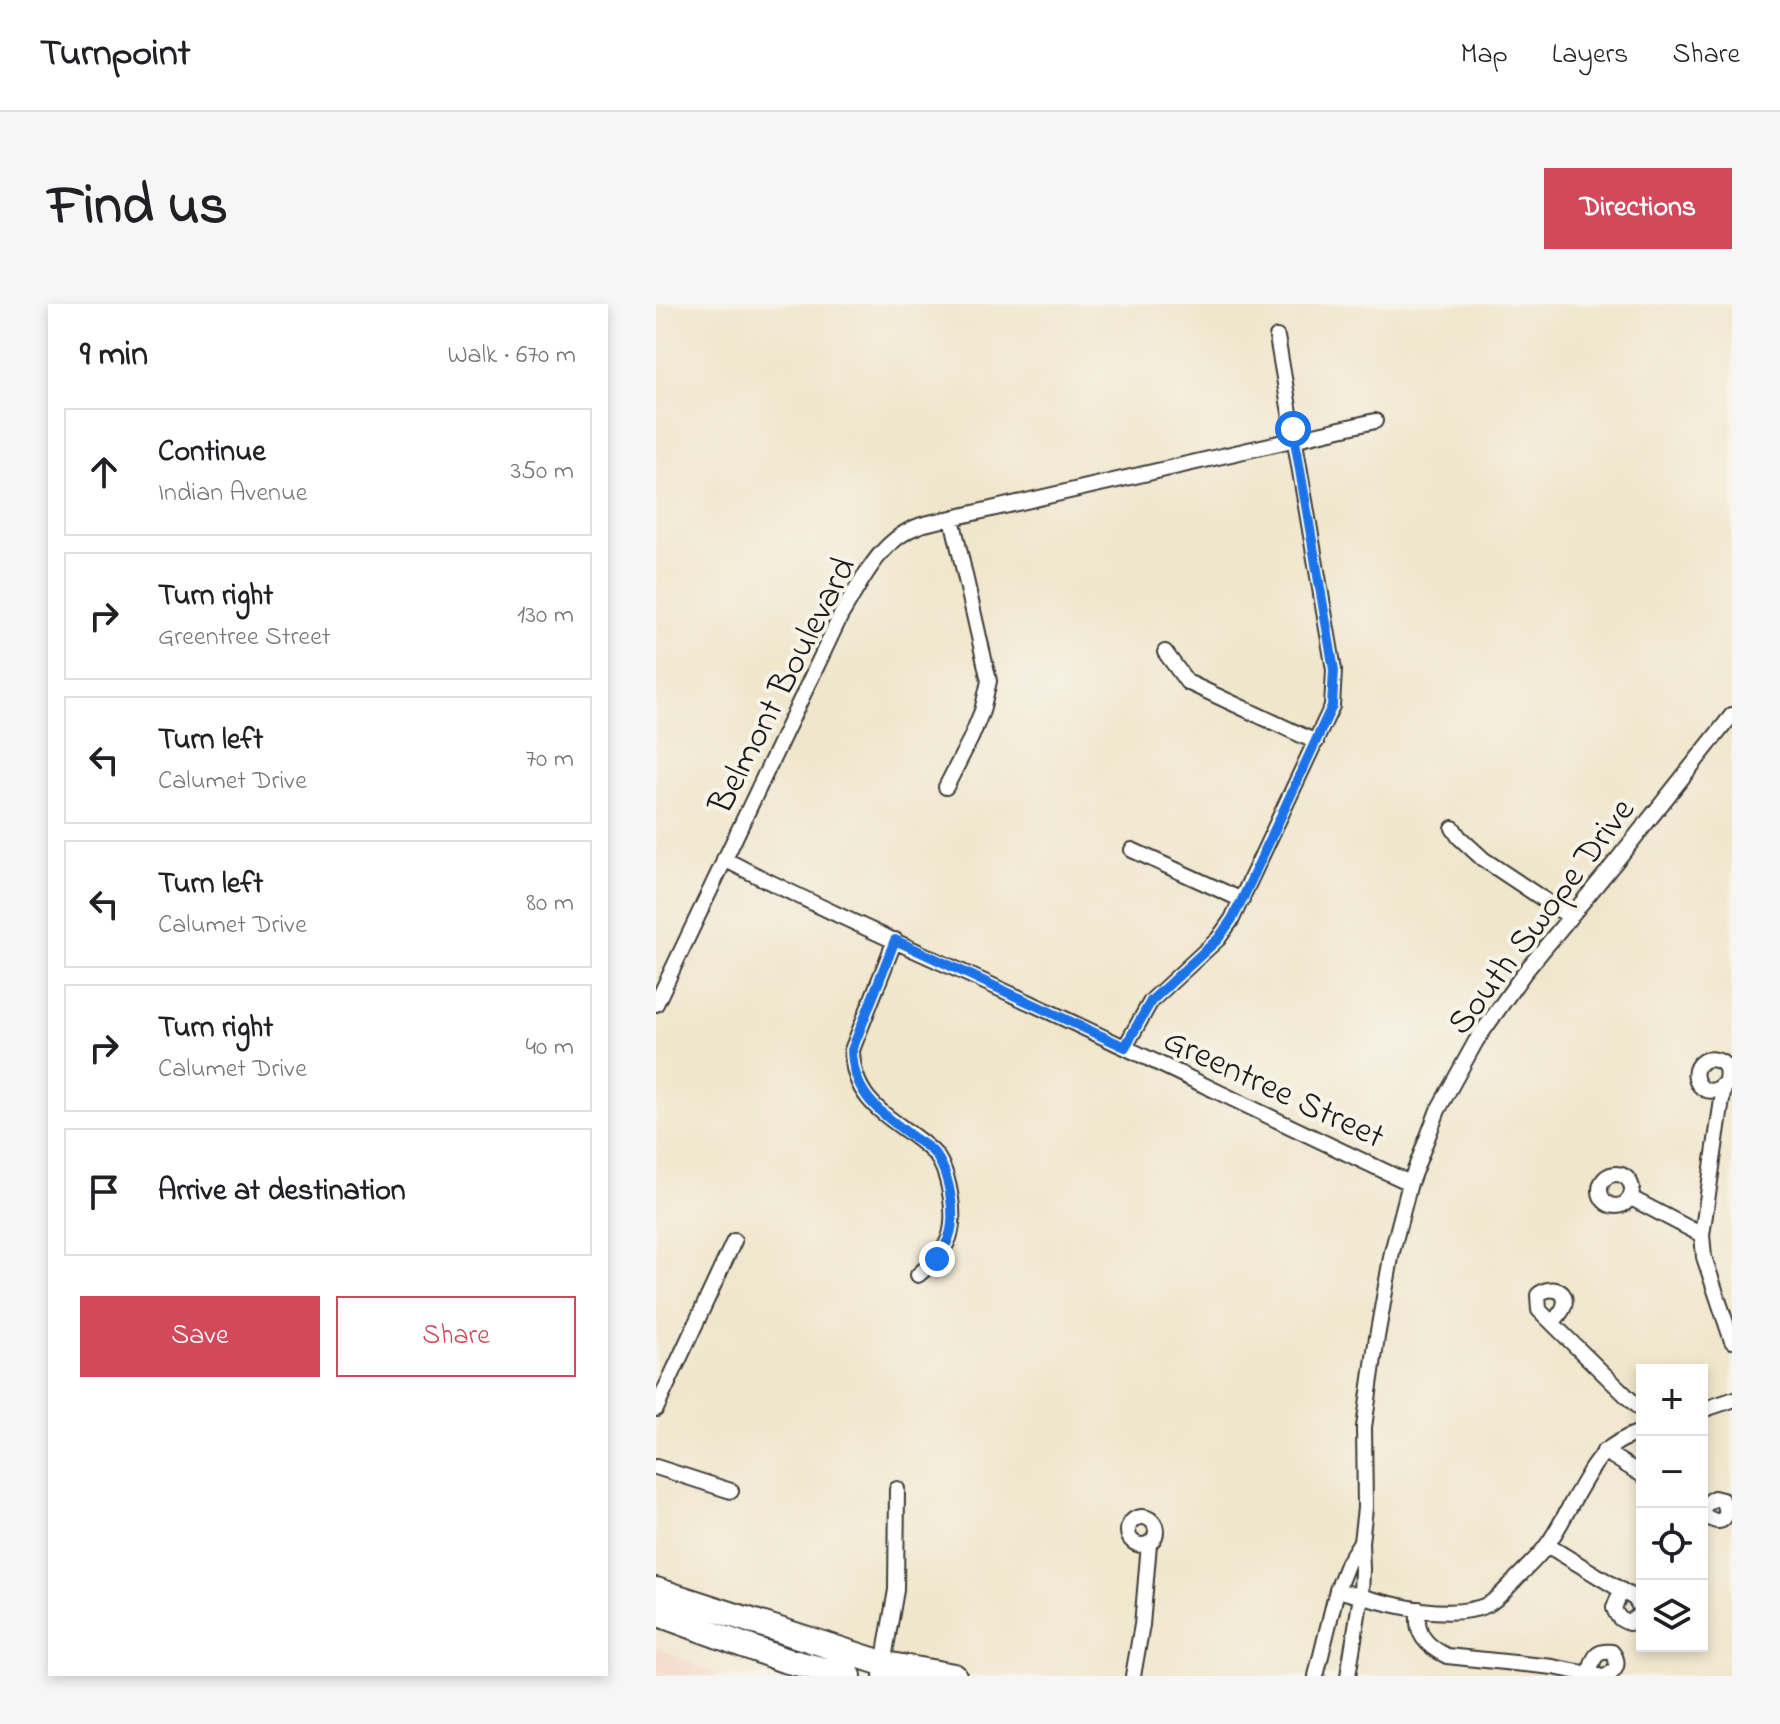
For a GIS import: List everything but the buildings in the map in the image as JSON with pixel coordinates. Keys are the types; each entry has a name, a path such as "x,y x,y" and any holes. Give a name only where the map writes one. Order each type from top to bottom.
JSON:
{"main road":[{"path":"656,1590 883,1670 954,1676"},
{"path":"656,1613 784,1660 849,1676"}],"street":[{"path":"1125,1047 1151,1001 1218,939 1232,919 1332,706 1334,670 1277,337"},
{"name":"Belmont Boulevard","path":"656,1004 841,615 865,575 896,538 919,526 1375,421"},
{"path":"946,787 982,711 989,681 952,518"},
{"path":"1165,652 1187,682 1316,742"},
{"name":"South Swope Drive","path":"1348,1676 1361,1596 1361,1542 1365,1508 1364,1427 1392,1252 1410,1183 1438,1110 1476,1041 1524,973 1732,715"},
{"path":"1453,828 1483,859 1570,917"},
{"path":"1132,850 1242,900"},
{"name":"Greentree Street","path":"724,859 1410,1183"},
{"path":"895,940 852,1050 852,1063 866,1097 879,1111 934,1153 948,1181 953,1208 950,1237 937,1259 918,1275"},
{"path":"1726,1081 1702,1235 1704,1257 1732,1341"},
{"path":"1631,1198 1702,1235"},
{"path":"656,1409 734,1241"},
{"path":"1552,1323 1636,1405"},
{"path":"1708,1408 1732,1400"},
{"path":"1337,1590 1419,1609 1467,1611 1489,1604 1547,1545 1604,1451 1636,1433"},
{"path":"1604,1451 1636,1471"},
{"path":"656,1467 731,1491"},
{"path":"883,1670 896,1590 897,1489"},
{"name":"South Swope Drive","path":"1316,1676 1337,1590 1348,1562 1361,1542"},
{"path":"1133,1676 1142,1625 1149,1544"},
{"path":"1547,1545 1621,1591"},
{"path":"1419,1609 1420,1634 1432,1649 1447,1656 1553,1667 1594,1675 1591,1663 1597,1655 1612,1652 1617,1658 1617,1667 1606,1676"}],"shaded area":[{"path":"656,1647 719,1676 656,1676"}],"route":[{"path":"937,1259 950,1237 953,1208 948,1181 934,1153 879,1111 866,1097 852,1063 852,1050 895,940 1125,1047 1151,1001 1218,939 1242,900 1332,706 1334,670 1293,429"}]}
